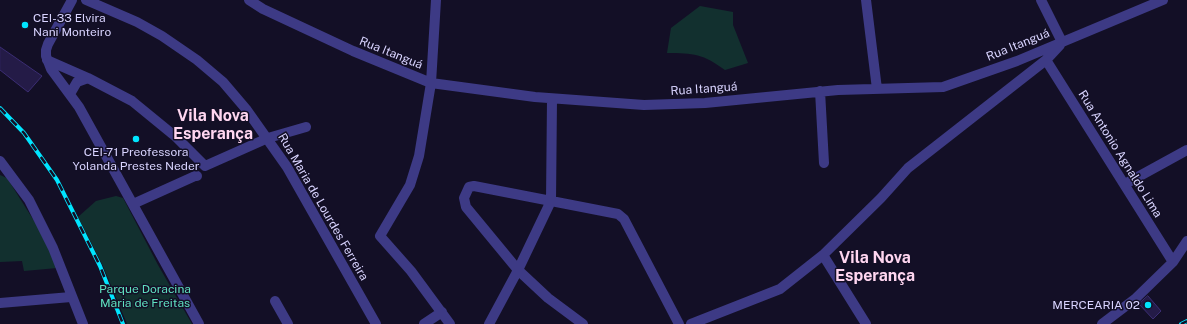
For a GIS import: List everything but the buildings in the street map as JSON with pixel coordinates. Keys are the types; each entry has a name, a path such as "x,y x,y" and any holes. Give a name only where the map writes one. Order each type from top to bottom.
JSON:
{"street":[{"path":"72,0 48,44 46,50 47,60 54,74 79,107 199,324"},
{"name":"Rua Maria de Lourdes Ferreira","path":"86,0 115,12 162,36 197,60 223,82 268,138 287,167 376,324"},
{"name":"Rua Itanguá","path":"249,0 263,9 353,51 431,83 552,99 644,105 705,103 820,91 943,87 1026,57 1163,0"},
{"path":"436,0 431,83 419,156 410,185 380,236 411,271 450,324"},
{"path":"866,0 877,89"},
{"path":"690,324 780,289 823,255 881,198 908,168 1046,60 1062,42 1041,0"},
{"path":"1026,57 1031,59 1034,63 1034,68 1030,72"},
{"path":"47,60 88,78 132,101 176,137 205,166 268,138 306,127"},
{"name":"Rua Antonio Agnaldo Lima","path":"1046,60 1125,184 1172,262"},
{"path":"54,74 66,68"},
{"path":"63,84 77,82 88,78"},
{"path":"70,94 77,82"},
{"path":"820,91 824,163"},
{"path":"489,324 552,201 552,99"},
{"path":"1125,184 1187,150"},
{"path":"0,162 29,200 53,248 71,297 83,324"},
{"path":"133,204 197,176"},
{"path":"584,324 548,298 518,270 466,207 464,198 469,187 474,186 618,214 624,219 679,324"},
{"path":"1102,324 1135,299 1172,262 1187,241"},
{"path":"823,255 866,324"},
{"path":"0,303 71,297"},
{"path":"275,301 288,324"},
{"path":"424,324 442,312"}],"green space":[{"path":"700,6 733,12 733,25 748,63 725,70 698,56 684,53 667,53 671,28"},
{"path":"0,175 7,178 41,232 57,268 24,271 22,261 0,262"},
{"name":"Parque Doracina Maria de Freitas","path":"116,196 123,198 158,265 192,324 127,324 103,266 78,217 96,201"}],"railway":[{"path":"0,108 24,133 57,180 100,266 123,324"},
{"path":"1181,324 1187,321"}],"place":[{"name":"CEI-33 Elvira Nani Monteiro","path":"25,25"},
{"name":"CEI-71 Preofessora Yolanda Prestes Neder","path":"136,139"},
{"name":"MERCEARIA 02","path":"1148,305"}],"district":[{"name":"Vila Nova Esperança","path":"213,125"},
{"name":"Vila Nova Esperança","path":"875,267"}]}
